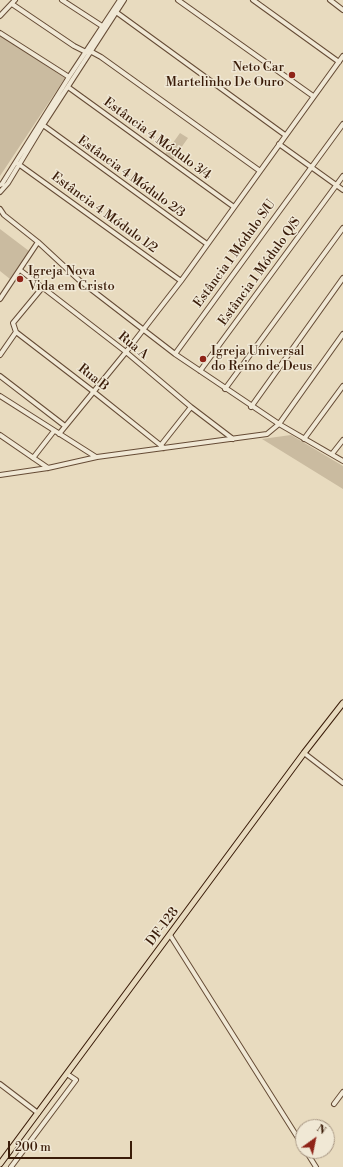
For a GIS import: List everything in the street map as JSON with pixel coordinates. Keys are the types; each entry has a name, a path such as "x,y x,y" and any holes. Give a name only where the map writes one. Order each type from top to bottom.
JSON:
{"main road":[{"name":"DF-128","path":"0,1164 304,753 343,703"}],"street":[{"path":"62,0 102,26"},
{"path":"0,185 17,164 68,87 102,26 120,0"},
{"path":"0,192 8,183 17,164 69,77 116,12 120,0"},
{"path":"178,0 313,96"},
{"path":"253,0 339,62"},
{"path":"330,0 343,10"},
{"path":"0,16 13,2 74,46 101,57 260,171"},
{"path":"116,12 285,135"},
{"path":"0,33 69,77"},
{"path":"59,434 126,352 181,281 343,56"},
{"path":"68,87 69,77"},
{"name":"Estância 4 Módulo 3/4","path":"68,87 234,208"},
{"name":"Estância 1 Módulo S/U","path":"175,354 343,124"},
{"name":"Estância 4 Módulo 2/3","path":"43,125 207,244"},
{"path":"279,144 343,190"},
{"name":"Estância 4 Módulo 1/2","path":"17,164 181,281"},
{"name":"Estância 1 Módulo Q/S","path":"200,371 343,176"},
{"path":"0,209 2,215 38,242 79,280 175,354 279,424 343,461"},
{"path":"225,389 343,228"},
{"path":"0,299 38,242"},
{"name":"Rua A","path":"20,270 126,352 191,407 233,439"},
{"path":"251,406 343,278"},
{"path":"0,355 16,332 13,323 42,288"},
{"name":"Rua B","path":"16,332 162,446"},
{"path":"1,474 48,468 97,457 162,446 267,434 279,424 343,334"},
{"path":"0,376 65,426"},
{"path":"304,439 343,386"},
{"path":"0,396 97,457"},
{"path":"162,446 191,407"},
{"path":"34,458 54,431"},
{"path":"0,435 48,468"},
{"path":"332,454 343,440"},
{"path":"304,753 343,783"},
{"path":"170,935 295,1133"},
{"path":"11,1167 76,1080 67,1074"},
{"path":"0,1084 38,1113"},
{"path":"334,1104 343,1092"}],"shaded area":[{"path":"0,35 65,78 0,176"},
{"path":"180,133 188,138 173,159 165,154"},
{"path":"0,229 29,251 10,279 0,271"},
{"path":"291,435 343,466 343,489 262,439"}],"place":[{"name":"Neto Car Martelinho De Ouro","path":"292,75"},
{"name":"Igreja Nova Vida em Cristo","path":"20,279"},
{"name":"Igreja Universal do Reino de Deus","path":"203,359"}]}
